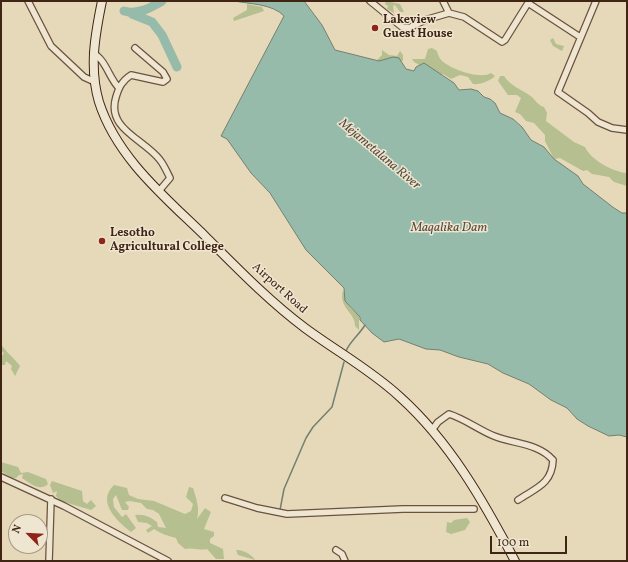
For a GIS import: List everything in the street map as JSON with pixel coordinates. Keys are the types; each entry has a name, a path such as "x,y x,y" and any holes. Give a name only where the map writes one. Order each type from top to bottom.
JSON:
{"main road":[{"name":"Airport Road","path":"102,1 93,53 95,82 103,113 129,159 159,191 273,300 304,327 378,378 400,397 432,430 474,488 516,561"}],"street":[{"path":"28,1 51,46 84,77 95,82"},
{"path":"370,1 402,26 409,28 425,20 449,13 464,17 502,42 505,40 529,2 580,37"},
{"path":"443,1 449,13"},
{"path":"596,1 558,92 588,112 598,122 612,128 627,130"},
{"path":"135,48 163,72 167,79 163,82 131,75 119,88 114,104 115,116 118,123 161,160 170,178 159,191"},
{"path":"93,53 99,56 112,81 119,88"},
{"path":"432,430 449,414 492,435 526,444 546,452 553,460 551,474 546,482 518,500"},
{"path":"1,477 51,499 168,561"},
{"path":"225,498 257,508 287,514 403,509 474,509"},
{"path":"49,561 51,499"},
{"path":"336,550 342,554 345,561"}],"shaded area":[{"path":"386,1 400,4 404,12 400,12 395,5 393,6 394,13 387,9 388,6 385,4"},
{"path":"247,4 262,7 264,11 234,21 233,18 247,10"},
{"path":"553,38 556,44 564,46 562,51 553,46 550,40"},
{"path":"432,48 437,51 441,60 451,67 473,74 486,75 491,73 495,76 485,82 473,84 468,77 460,75 451,79 443,74 439,76 414,62 412,59 425,59 428,49"},
{"path":"382,50 389,55 397,56 400,51 403,55 403,61 394,60 384,66 376,61 382,55"},
{"path":"500,76 504,76 510,83 528,94 544,107 547,113 546,121 574,142 585,147 597,161 609,168 627,173 627,186 614,182 609,177 592,174 587,170 583,171 560,158 554,159 545,141 545,135 534,123 526,121 520,114 515,112 521,98 517,95 508,95 498,81"},
{"path":"343,290 350,307 359,315 359,330 355,326 355,321 343,301"},
{"path":"1,344 20,366 15,376 11,369 12,366 6,361 5,365 1,365 1,357 4,353 1,351"},
{"path":"1,462 18,467 21,473 28,472 46,479 48,484 41,487 35,486 22,478 23,474 16,478 12,478 1,471"},
{"path":"52,481 82,491 83,501 87,504 91,500 96,506 91,510 61,501 56,496 57,491 53,493 50,485"},
{"path":"114,485 127,488 129,495 138,499 154,501 185,514 191,511 193,504 186,497 189,487 193,488 198,507 197,519 205,508 211,512 204,529 214,532 214,536 210,539 210,543 223,549 224,559 216,559 207,549 185,549 178,543 176,538 162,534 154,529 148,533 146,530 152,526 147,523 138,522 135,515 147,516 157,522 158,527 166,528 159,514 153,510 147,509 141,503 130,501 125,502 129,507 128,510 122,510 116,495 113,499 114,507 122,517 126,514 136,528 131,532 110,511 107,498 109,491"},
{"path":"467,518 470,522 465,530 451,534 446,532 447,522 451,523 454,520"},
{"path":"236,550 241,550 247,553 255,560 238,555"}],"water":[{"name":"Maqalika Dam","path":"234,1 304,1 322,25 335,50 379,61 393,57 399,58 406,69 414,71 416,67 424,63 454,83 459,90 471,89 478,91 484,97 495,103 500,113 513,119 522,127 531,140 544,147 554,159 578,176 583,184 614,208 622,213 627,213 627,437 619,435 609,436 588,426 577,419 567,408 551,400 529,384 503,373 488,364 459,357 440,350 426,349 399,339 384,342 372,333 360,320 360,317 345,301 344,288 306,250 270,193 251,173 227,139 221,136 284,16 268,7"}],"waterway":[{"name":"Mejametalana River","path":"124,11 139,11 162,1"},
{"name":"Mejametalana River","path":"132,14 152,22 162,35 177,67"},
{"path":"346,351 365,325"},
{"path":"280,510 284,489 306,438 313,427 332,407 344,362"}],"place":[{"name":"Lakeview Guest House","path":"375,28"},
{"name":"Lesotho Agricultural College","path":"102,241"}]}
